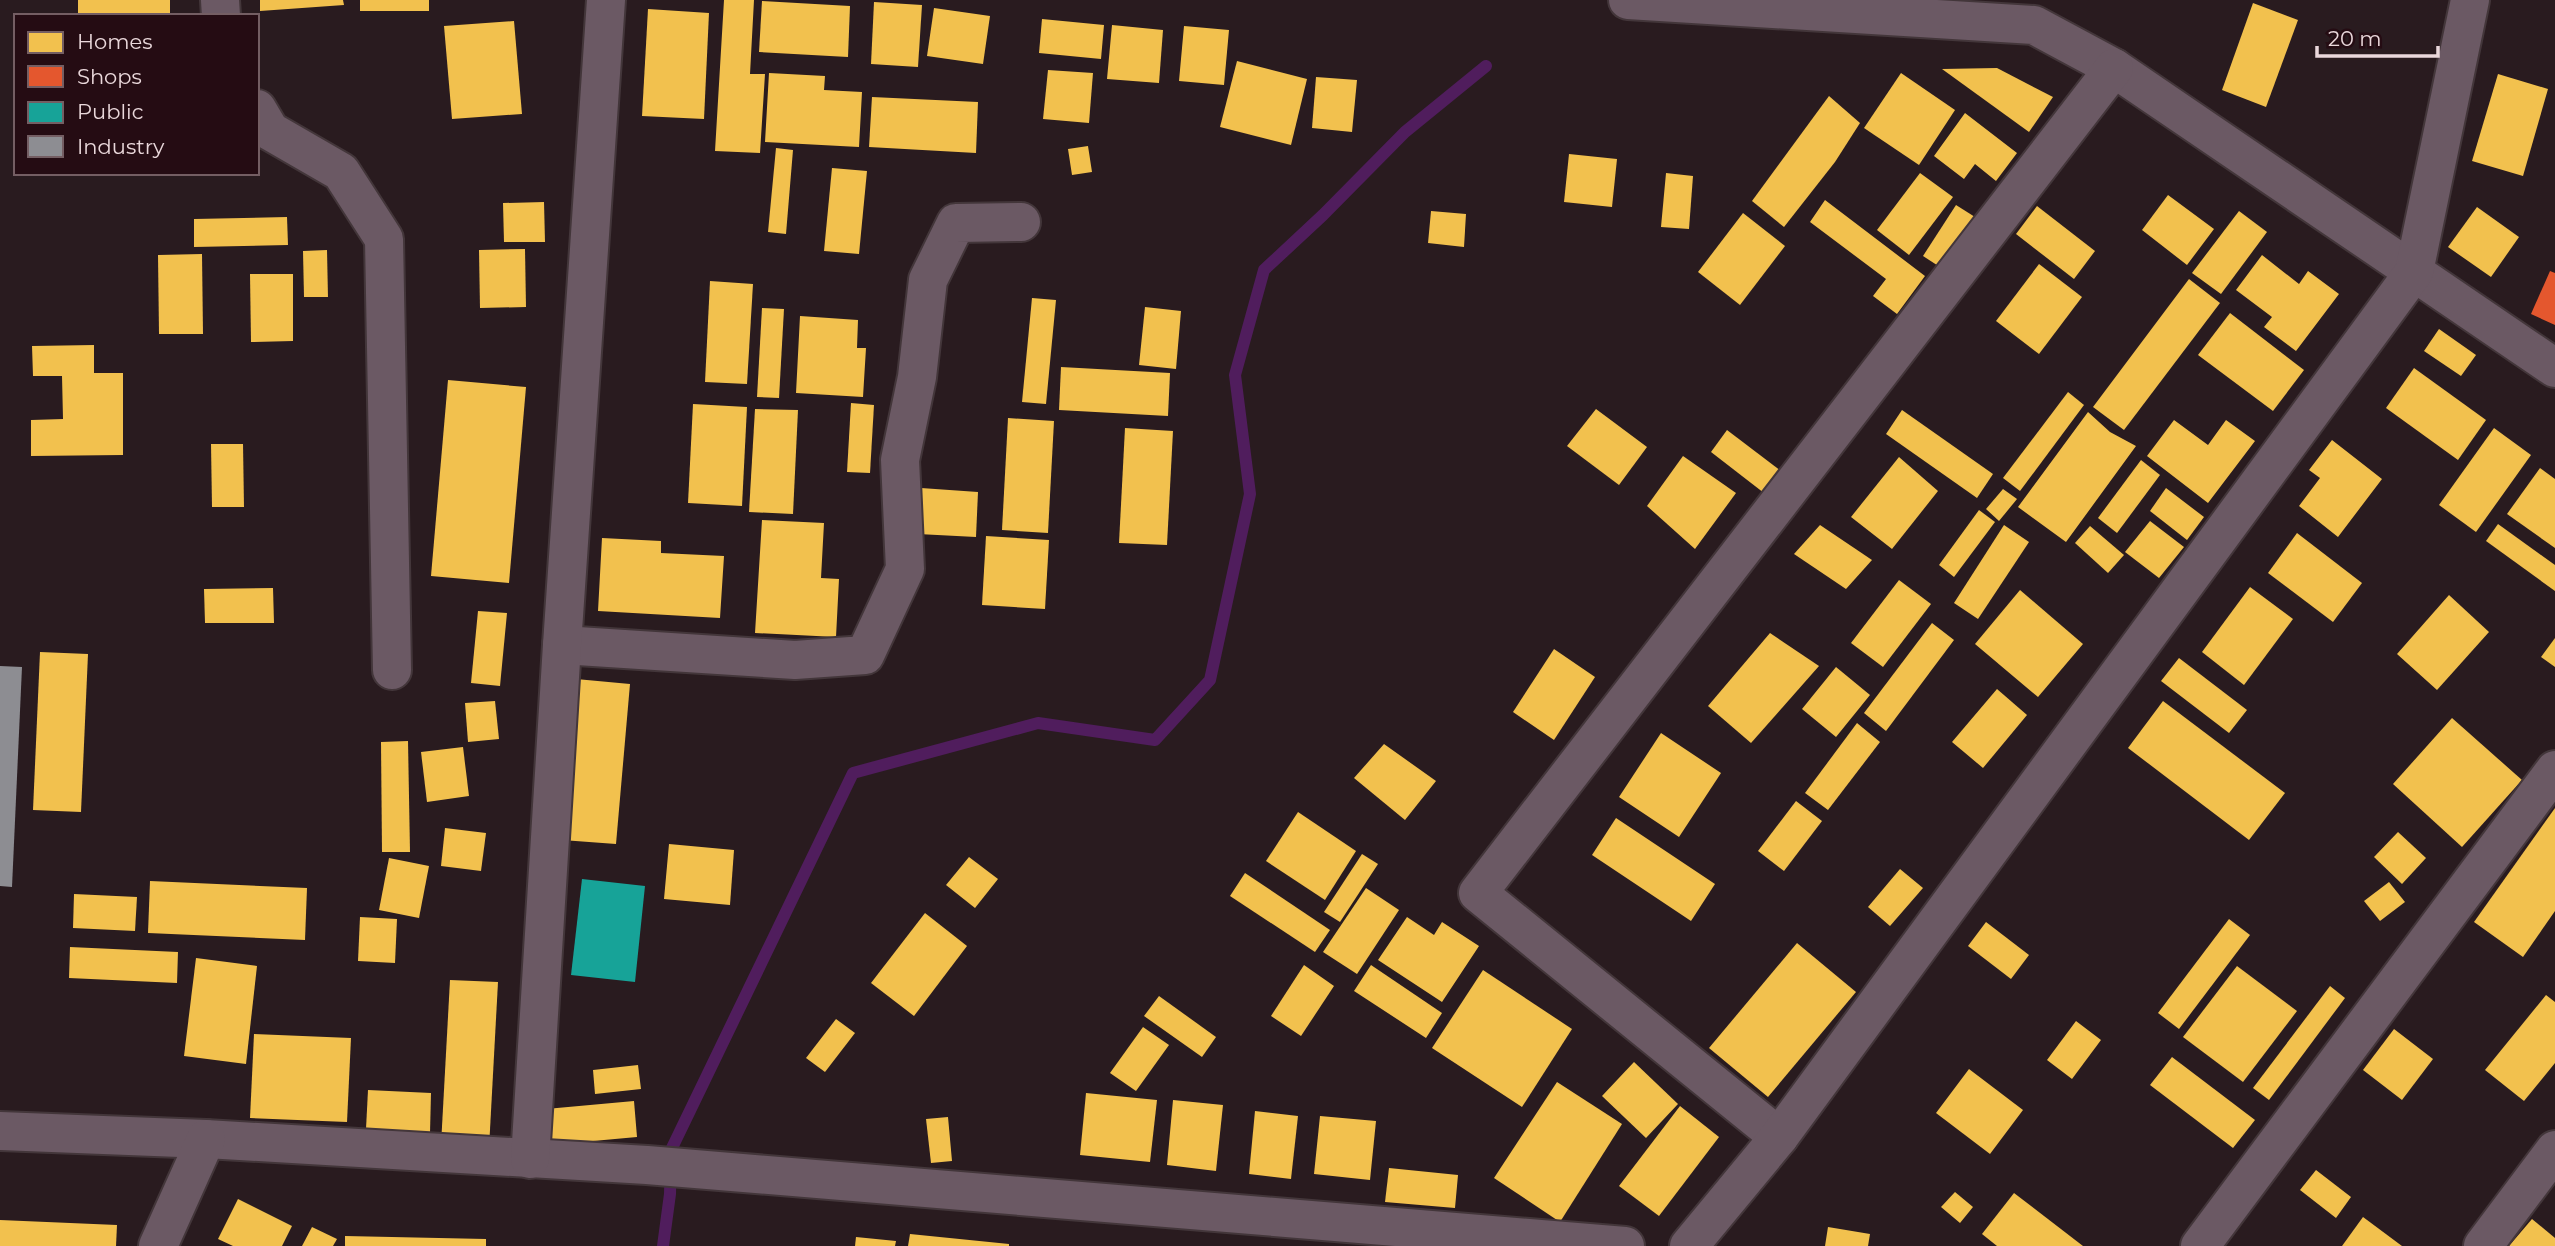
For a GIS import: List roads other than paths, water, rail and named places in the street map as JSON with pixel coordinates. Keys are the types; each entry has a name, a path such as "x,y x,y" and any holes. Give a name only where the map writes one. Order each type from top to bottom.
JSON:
{"street":[{"path":"530,1159 606,0"},
{"path":"1628,0 2043,12 2113,68 2555,368"},
{"path":"1689,1246 1779,1137 2414,272 2470,0"},
{"path":"1779,1137 1478,893 2113,68"},
{"path":"259,112 270,131 341,172 384,239 392,670"},
{"path":"562,645 795,660 865,655 905,569 900,460 917,377 928,281 956,223 1020,222"},
{"path":"2200,1246 2555,770"},
{"path":"0,1131 206,1139 647,1166 1625,1246"},
{"path":"158,1246 206,1139"},
{"path":"2483,1246 2555,1150"}],"waterway":[{"path":"663,1246 670,1194 671,1150 853,773 1038,723 1155,740 1210,680 1250,494 1235,375 1264,270 1405,132 1486,66"}]}
